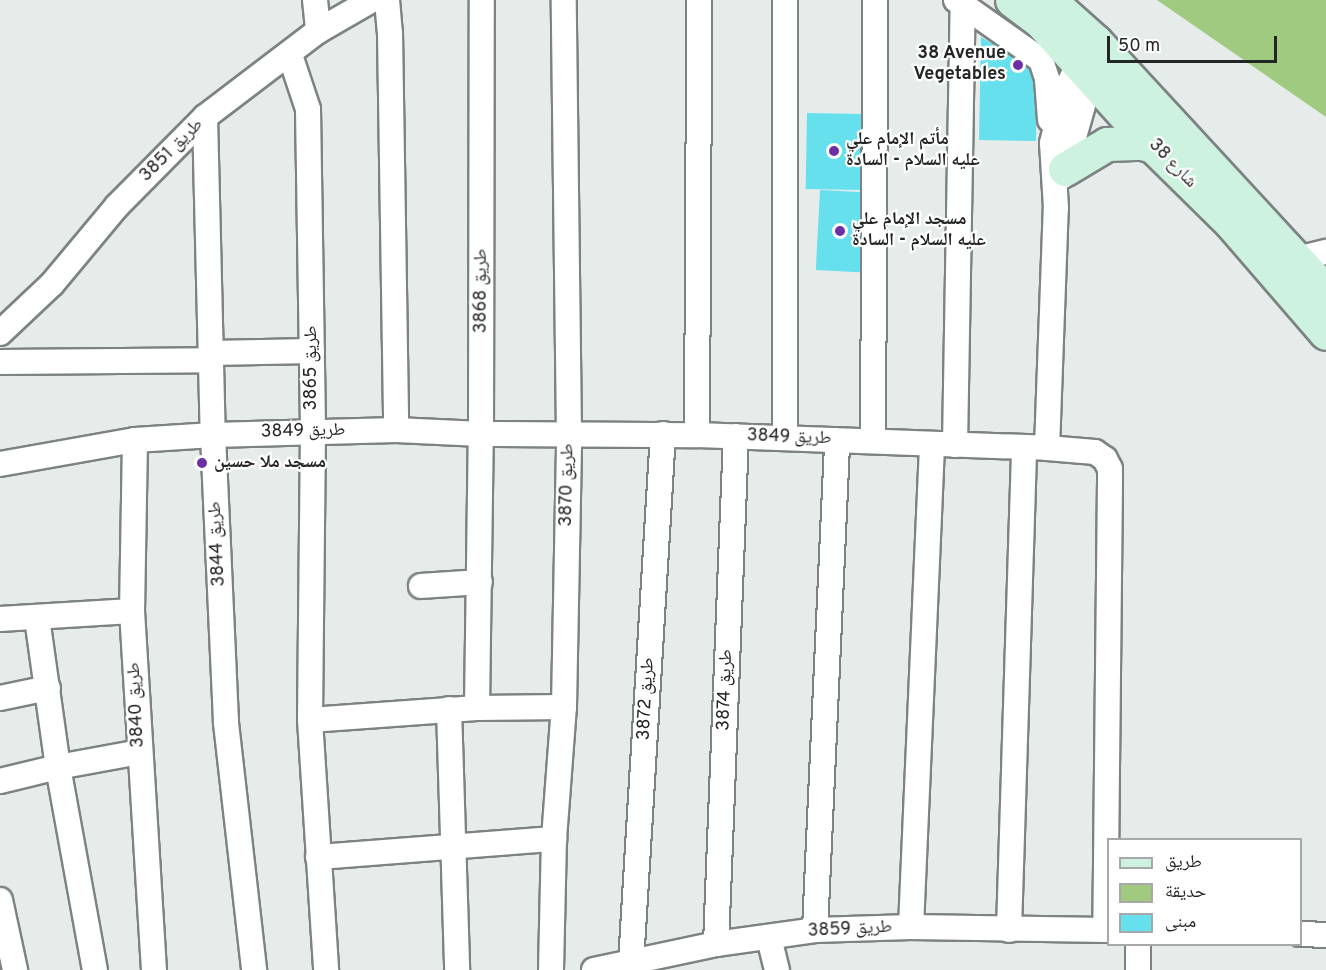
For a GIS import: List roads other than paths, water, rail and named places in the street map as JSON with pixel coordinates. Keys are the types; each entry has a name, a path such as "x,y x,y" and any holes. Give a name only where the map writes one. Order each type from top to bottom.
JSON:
{"street":[{"path":"315,0 318,31"},
{"name":"طريق 3851","path":"0,333 52,284 124,198 205,117 318,31 372,0"},
{"path":"387,0 390,33 396,430"},
{"name":"طريق 3868","path":"477,708 480,582 482,0"},
{"name":"طريق 3870","path":"551,970 554,839 564,708 569,435 564,0"},
{"path":"697,435 699,0"},
{"path":"785,0 785,438"},
{"path":"873,441 875,0"},
{"name":"شارع 38","path":"1012,0 1044,10 1304,266 1326,333"},
{"path":"959,2 1000,16 1044,10"},
{"path":"959,2 1041,60 1047,80 1059,156"},
{"path":"911,927 944,444 959,2"},
{"name":"طريق 3865","path":"290,54 308,109 313,431 310,720 326,970"},
{"path":"1009,930 1036,447 1064,93 1094,60"},
{"name":"شارع 38","path":"1094,60 1153,146 1231,224 1304,266"},
{"name":"طريق 3844","path":"205,117 213,435 226,723 254,970"},
{"path":"1059,156 1107,144 1143,143 1153,146"},
{"path":"1304,266 1325,288"},
{"path":"0,362 312,351"},
{"name":"طريق 3849","path":"0,464 135,440 313,431 396,430 481,434 736,436 1036,447 1095,452 1105,459 1110,469 1108,838"},
{"name":"طريق 3872","path":"631,963 663,434"},
{"name":"طريق 3874","path":"716,945 736,436"},
{"name":"طريق 3840","path":"135,440 132,611 154,970"},
{"path":"815,930 837,440"},
{"path":"421,586 480,582"},
{"path":"0,619 132,611"},
{"path":"37,618 58,767 94,970"},
{"path":"0,698 48,688"},
{"path":"310,720 449,709 564,708"},
{"path":"449,709 457,970"},
{"path":"0,781 58,767 140,752"},
{"path":"318,857 554,839"},
{"path":"0,900 15,970"},
{"name":"طريق 3859","path":"594,970 716,945 815,930 911,927 1107,930"},
{"path":"1302,934 1326,935"},
{"path":"769,938 777,970"},
{"path":"1138,946 1138,970"}],"place":[{"name":"38 Avenue Vegetables","path":"1018,65"},
{"name":"مأتم الإمام علي عليه السلام - السادة","path":"834,151"},
{"name":"مسجد الإمام علي عليه السلام - السادة","path":"840,231"},
{"name":"مسجد ملا حسين","path":"202,463"}]}
